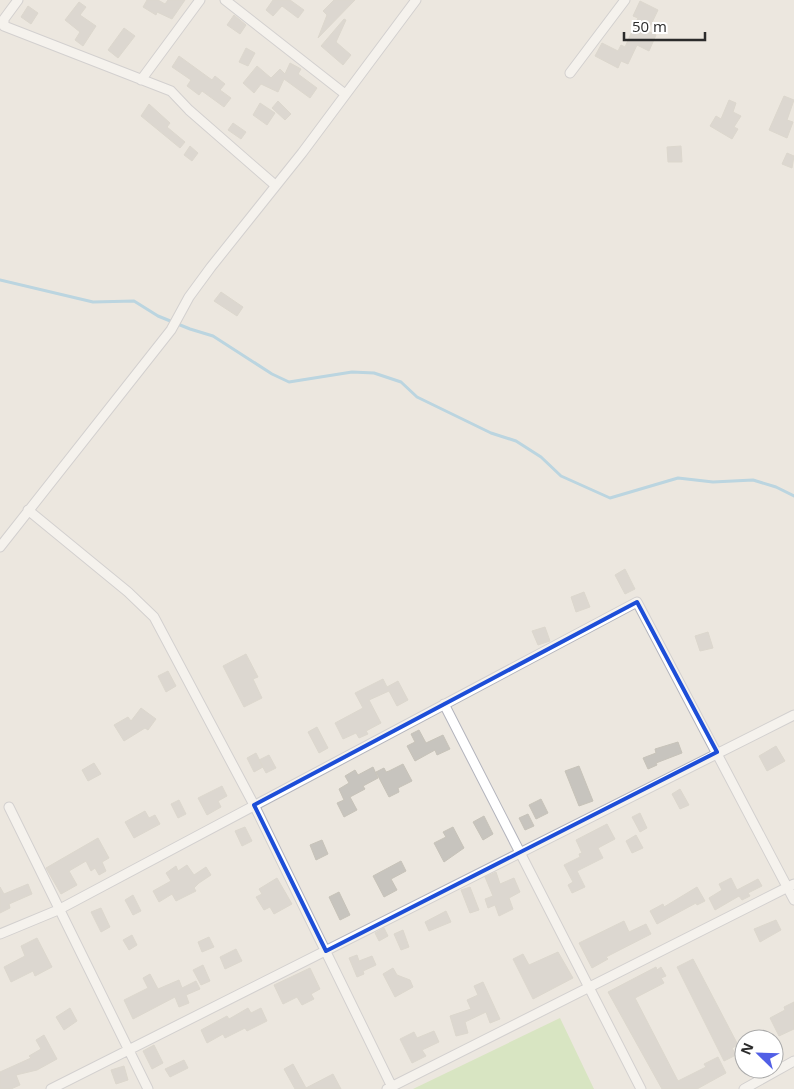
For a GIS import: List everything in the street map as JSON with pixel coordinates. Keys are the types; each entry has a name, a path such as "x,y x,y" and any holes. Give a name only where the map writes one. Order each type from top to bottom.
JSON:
{"street":[{"path":"18,0 4,19 4,26 174,94 189,110 275,185"},
{"path":"141,80 200,0"},
{"path":"225,0 345,94"},
{"path":"0,547 171,330 179,319 189,297 211,267 416,0"},
{"path":"570,73 625,0"},
{"path":"28,510 154,617 254,805 391,1088 791,885"},
{"path":"0,934 58,910 637,602 791,885 794,900"},
{"path":"444,704 642,1089"},
{"path":"51,1089 794,714"},
{"path":"9,807 58,910 148,1089"},
{"path":"744,1089 794,1061"}],"highlighted area":[{"path":"637,602 717,752 326,951 254,805"}],"green space":[{"path":"560,1018 594,1089 413,1089"}],"building":[{"path":"147,0 158,0 165,4 168,0 185,0 172,19 157,12 156,15 143,7"},
{"path":"273,0 290,0 304,10 298,18 282,6 273,16 266,10"},
{"path":"334,0 355,0 318,38 327,15 323,11"},
{"path":"640,1 658,10 648,31 656,35 649,51 637,45 628,64 621,61 618,68 595,56 602,43 618,51 621,45 625,47 638,18 633,16"},
{"path":"79,2 86,7 80,15 96,26 83,46 75,40 80,32 65,20"},
{"path":"28,6 38,13 31,24 21,17"},
{"path":"234,15 246,25 240,34 227,25"},
{"path":"344,19 346,20 336,42 351,55 343,65 321,46"},
{"path":"124,28 135,36 118,58 108,50"},
{"path":"246,48 255,53 248,66 239,62"},
{"path":"179,56 212,80 215,76 225,84 220,90 231,98 224,107 202,91 199,95 187,86 191,80 172,67"},
{"path":"290,63 301,69 298,74 317,88 310,98 284,79 278,92 261,84 254,93 243,83 257,66 271,78 280,69 285,74"},
{"path":"784,96 794,100 787,120 793,122 787,138 769,130"},
{"path":"729,100 736,103 733,112 741,116 734,127 738,129 732,139 710,126 716,116 721,119"},
{"path":"278,101 291,114 285,120 272,108"},
{"path":"260,103 275,113 267,125 253,115"},
{"path":"149,104 170,123 167,127 185,142 180,148 141,116"},
{"path":"233,123 246,132 241,139 228,130"},
{"path":"190,146 198,153 192,161 184,155"},
{"path":"681,146 682,162 668,162 667,147"},
{"path":"787,153 794,156 792,168 782,164"},
{"path":"221,292 243,307 237,316 214,301"},
{"path":"625,569 635,589 625,594 615,575"},
{"path":"584,592 590,607 576,612 571,597"},
{"path":"545,627 550,641 538,645 532,631"},
{"path":"708,632 713,648 700,651 695,636"},
{"path":"246,654 258,677 253,679 262,698 244,707 223,666"},
{"path":"168,671 176,686 166,692 158,676"},
{"path":"383,679 387,687 398,681 408,700 397,706 389,691 369,700 381,723 366,731 368,734 359,738 356,733 343,739 335,723 363,708 355,693"},
{"path":"141,708 156,719 148,730 145,728 124,741 114,725 128,717 131,721"},
{"path":"317,727 328,748 319,753 308,732"},
{"path":"419,730 426,743 443,735 450,749 437,755 435,750 415,761 407,746 415,742 411,734"},
{"path":"678,742 682,753 656,763 657,765 648,769 643,758 656,753 655,749"},
{"path":"776,746 785,761 767,771 759,756"},
{"path":"256,753 263,767 254,772 247,758"},
{"path":"269,755 276,768 266,773 259,760"},
{"path":"94,763 101,774 88,781 82,770"},
{"path":"403,764 412,781 398,788 399,792 389,797 376,772 384,768 386,772"},
{"path":"579,766 593,801 579,806 565,771"},
{"path":"373,767 378,778 363,786 365,789 350,797 357,810 344,817 337,803 344,800 339,789 349,783 345,776 355,770 358,775"},
{"path":"222,786 227,796 218,801 221,807 207,815 198,798"},
{"path":"680,789 689,805 680,809 672,794"},
{"path":"541,799 548,813 536,819 529,805"},
{"path":"179,800 186,814 178,818 171,804"},
{"path":"145,811 149,818 155,815 160,824 134,838 125,822"},
{"path":"640,813 647,828 640,832 632,817"},
{"path":"528,814 534,826 525,830 519,818"},
{"path":"484,816 493,834 483,840 473,822"},
{"path":"607,824 615,839 598,848 603,858 577,871 585,887 572,893 568,885 573,882 564,865 580,857 579,854 582,853 576,840"},
{"path":"245,827 252,841 242,846 235,831"},
{"path":"453,827 464,848 444,862 434,843 446,837 443,832"},
{"path":"636,835 643,848 632,853 626,841"},
{"path":"98,838 109,858 102,862 106,871 99,875 95,868 91,871 86,861 69,871 77,885 61,894 46,868"},
{"path":"322,840 328,854 316,860 310,845"},
{"path":"401,861 406,871 391,879 397,890 384,897 373,876"},
{"path":"187,865 194,875 206,867 211,875 194,888 196,891 176,901 172,894 159,902 153,891 171,881 166,873 176,866 178,871"},
{"path":"496,872 500,884 514,878 520,892 509,898 513,909 499,916 495,905 488,908 485,899 493,896 485,877"},
{"path":"277,878 292,904 274,914 270,907 264,910 256,897 262,894 259,889"},
{"path":"731,878 737,890 758,879 762,886 748,893 750,896 742,900 739,896 715,910 709,898 722,890 719,884"},
{"path":"28,884 32,894 9,904 10,908 0,913 0,887 4,894"},
{"path":"470,887 479,910 470,913 461,890"},
{"path":"697,887 705,901 697,905 696,903 657,924 650,911 663,904 664,907"},
{"path":"339,892 350,915 340,920 329,897"},
{"path":"133,895 141,911 133,915 125,900"},
{"path":"101,908 110,927 101,932 91,912"},
{"path":"446,911 451,922 429,931 425,922"},
{"path":"776,920 781,930 760,942 754,929"},
{"path":"624,921 629,932 646,924 651,934 606,957 608,959 592,968 579,943"},
{"path":"384,928 388,936 379,941 375,933"},
{"path":"403,930 409,947 401,950 394,934"},
{"path":"132,935 137,945 129,950 123,940"},
{"path":"209,937 214,947 202,952 198,942"},
{"path":"37,938 52,967 35,976 33,971 11,982 4,967 25,956 21,946"},
{"path":"236,949 242,961 225,969 220,957"},
{"path":"558,952 573,978 533,999 513,959 523,954 529,965"},
{"path":"357,955 359,961 372,956 376,965 363,971 364,974 357,977 349,958"},
{"path":"693,959 734,1037 734,1047 732,1048 734,1056 724,1061 677,967"},
{"path":"203,965 210,981 201,985 193,970"},
{"path":"656,967 657,970 661,967 666,976 661,978 664,983 635,998 678,1081 706,1067 704,1064 718,1057 726,1073 697,1089 662,1089 608,992"},
{"path":"310,968 320,989 311,994 314,999 302,1005 297,997 283,1004 274,985"},
{"path":"393,968 397,975 410,980 413,987 395,997 383,974"},
{"path":"150,974 158,989 179,980 182,988 196,981 200,989 186,995 189,1003 179,1007 175,997 133,1019 124,1000 148,988 143,978"},
{"path":"483,982 500,1019 490,1023 486,1012 465,1022 468,1033 456,1036 450,1016 471,1009 467,1000 478,995 474,986"},
{"path":"794,1002 794,1029 784,1034 784,1029 776,1029 770,1018 785,1010 784,1007"},
{"path":"70,1008 77,1021 64,1030 56,1017"},
{"path":"248,1008 251,1013 261,1008 267,1021 247,1031 245,1028 225,1038 223,1034 207,1043 201,1030 227,1016 229,1019"},
{"path":"434,1031 439,1042 422,1050 426,1056 412,1063 400,1039 414,1032 417,1038"},
{"path":"44,1035 57,1059 37,1070 16,1075 20,1085 11,1089 0,1089 0,1072 31,1058 29,1056 41,1049 36,1040"},
{"path":"154,1045 163,1063 152,1069 143,1051"},
{"path":"184,1060 188,1068 170,1077 165,1069"},
{"path":"293,1064 306,1088 333,1074 341,1089 295,1089 284,1069"},
{"path":"124,1066 128,1080 116,1084 111,1070"}],"waterway":[{"path":"0,280 93,302 134,301 158,316 213,336 272,374 289,382 352,372 374,373 401,382 417,397 491,433 516,441 541,457 561,476 610,498 678,478 713,482 753,480 776,487 794,496"}]}
